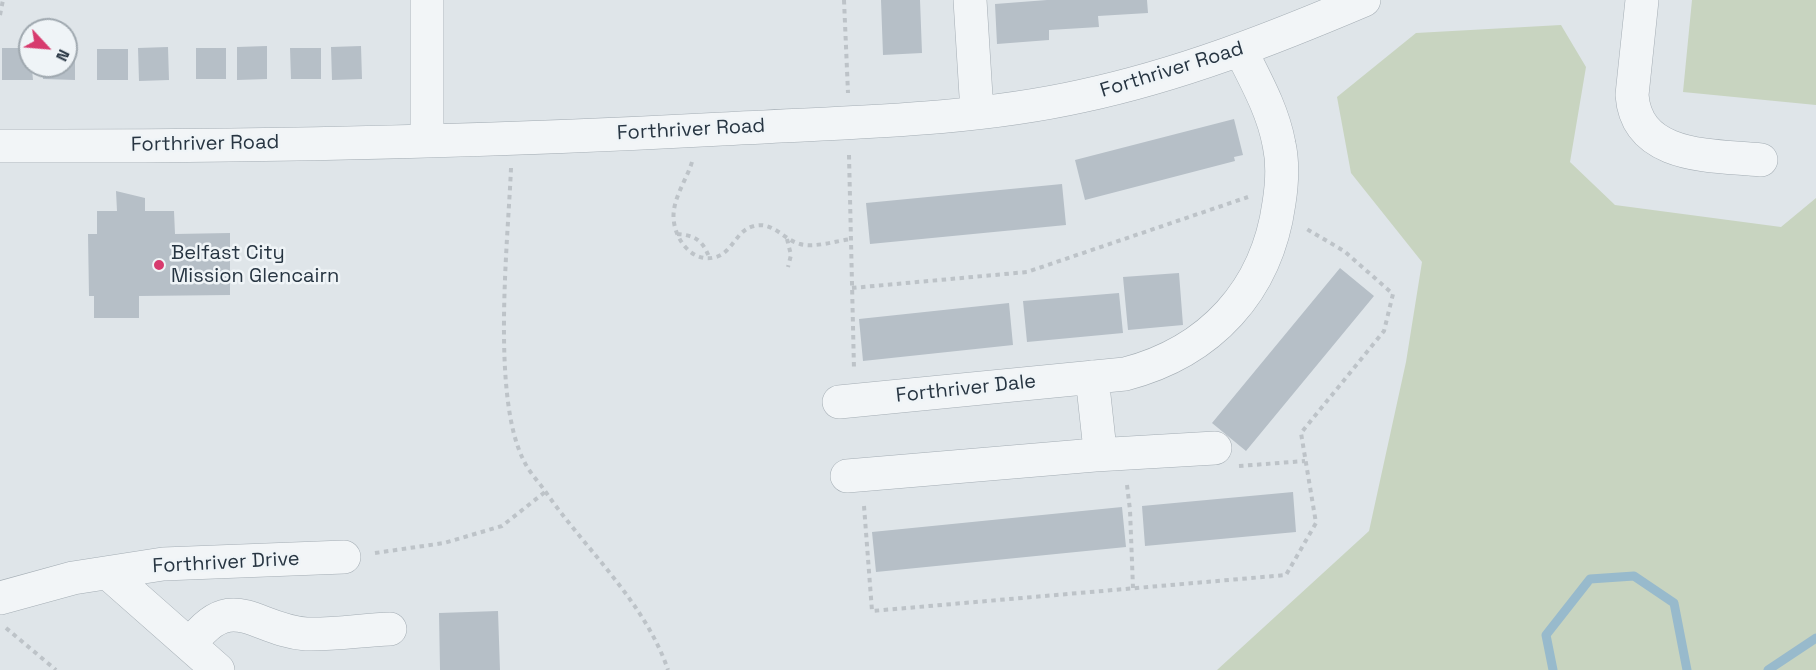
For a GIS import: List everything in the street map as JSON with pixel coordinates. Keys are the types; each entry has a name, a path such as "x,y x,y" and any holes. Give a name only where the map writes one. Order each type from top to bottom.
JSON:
{"street":[{"path":"427,140 428,0"},
{"path":"970,0 977,112"},
{"name":"Forthriver Road","path":"0,146 427,140 701,130 977,112 1090,94 1143,82 1240,51 1364,0"},
{"path":"1642,0 1632,95 1633,110 1639,123 1651,136 1683,152 1761,160"},
{"name":"Forthriver Dale","path":"847,401 1125,374 1170,359 1206,336 1228,317 1260,270 1270,246 1281,189 1280,145 1272,118 1240,51"},
{"path":"1092,377 1099,441 1095,455"},
{"path":"854,476 1095,455 1215,448"},
{"name":"Forthriver Drive","path":"0,598 73,578 163,564 344,557"},
{"name":"Forthriver Drive","path":"108,573 218,670"},
{"path":"190,645 203,627 218,618 243,615 284,630 307,634 390,629"}],"path":[{"path":"0,15 3,0"},
{"path":"844,0 849,122"},
{"path":"701,130 686,181 674,210 677,234 687,250 701,258 715,258 727,251 738,235 755,225 772,227 787,239 802,245 851,239"},
{"path":"512,137 506,319 507,405 523,461 566,522 629,599 660,648 668,670"},
{"path":"847,401 852,288 849,184"},
{"path":"852,288 1027,272 1251,196 1281,189"},
{"path":"854,476 873,611 1286,575 1316,523 1301,433 1384,331 1393,294 1344,251 1303,227"},
{"path":"677,234 688,234 700,241 709,257"},
{"path":"787,239 791,255 788,267"},
{"path":"1125,475 1130,510 1133,588"},
{"path":"344,557 444,543 502,526 545,492"},
{"path":"0,623 56,670"}],"green space":[{"path":"1692,0 1816,0 1816,105 1683,92"},
{"path":"1561,25 1586,67 1570,162 1615,205 1781,227 1816,198 1816,670 1217,670 1369,531 1406,362 1422,262 1351,173 1337,97 1416,33"}],"building":[{"path":"881,0 920,0 922,53 883,55"},
{"path":"1047,0 1147,0 1148,13 1098,16 1099,27 1049,30 1049,40 997,44 995,4"},
{"path":"267,46 267,79 237,80 237,47"},
{"path":"361,46 362,79 332,80 331,47"},
{"path":"168,47 169,80 139,81 138,48"},
{"path":"2,48 18,48 18,78 33,78 33,80 2,80"},
{"path":"196,48 226,48 226,79 196,79"},
{"path":"290,48 321,48 321,79 291,79"},
{"path":"97,49 128,49 128,80 97,80"},
{"path":"75,78 75,80 43,79"},
{"path":"1234,119 1243,155 1234,157 1235,161 1085,200 1075,160"},
{"path":"1062,184 1066,225 870,244 866,203"},
{"name":"Belfast City Mission Glencairn","path":"116,191 145,198 145,211 174,211 175,234 230,233 230,295 139,296 139,318 94,318 94,296 89,296 88,234 97,234 97,211 117,211"},
{"path":"1340,268 1374,296 1246,451 1212,423"},
{"path":"1179,273 1183,325 1128,330 1123,277"},
{"path":"1119,293 1123,333 1027,342 1023,301"},
{"path":"1009,303 1013,345 863,361 859,319"},
{"path":"1293,492 1296,532 1145,546 1142,506"},
{"path":"1122,507 1126,547 876,572 872,532"},
{"path":"498,611 500,670 440,670 439,613"}],"waterway":[{"path":"1553,670 1546,635 1590,579 1634,576 1674,603 1687,670"},
{"path":"1768,670 1816,638"}],"place":[{"name":"Belfast City Mission Glencairn","path":"159,265"}]}
